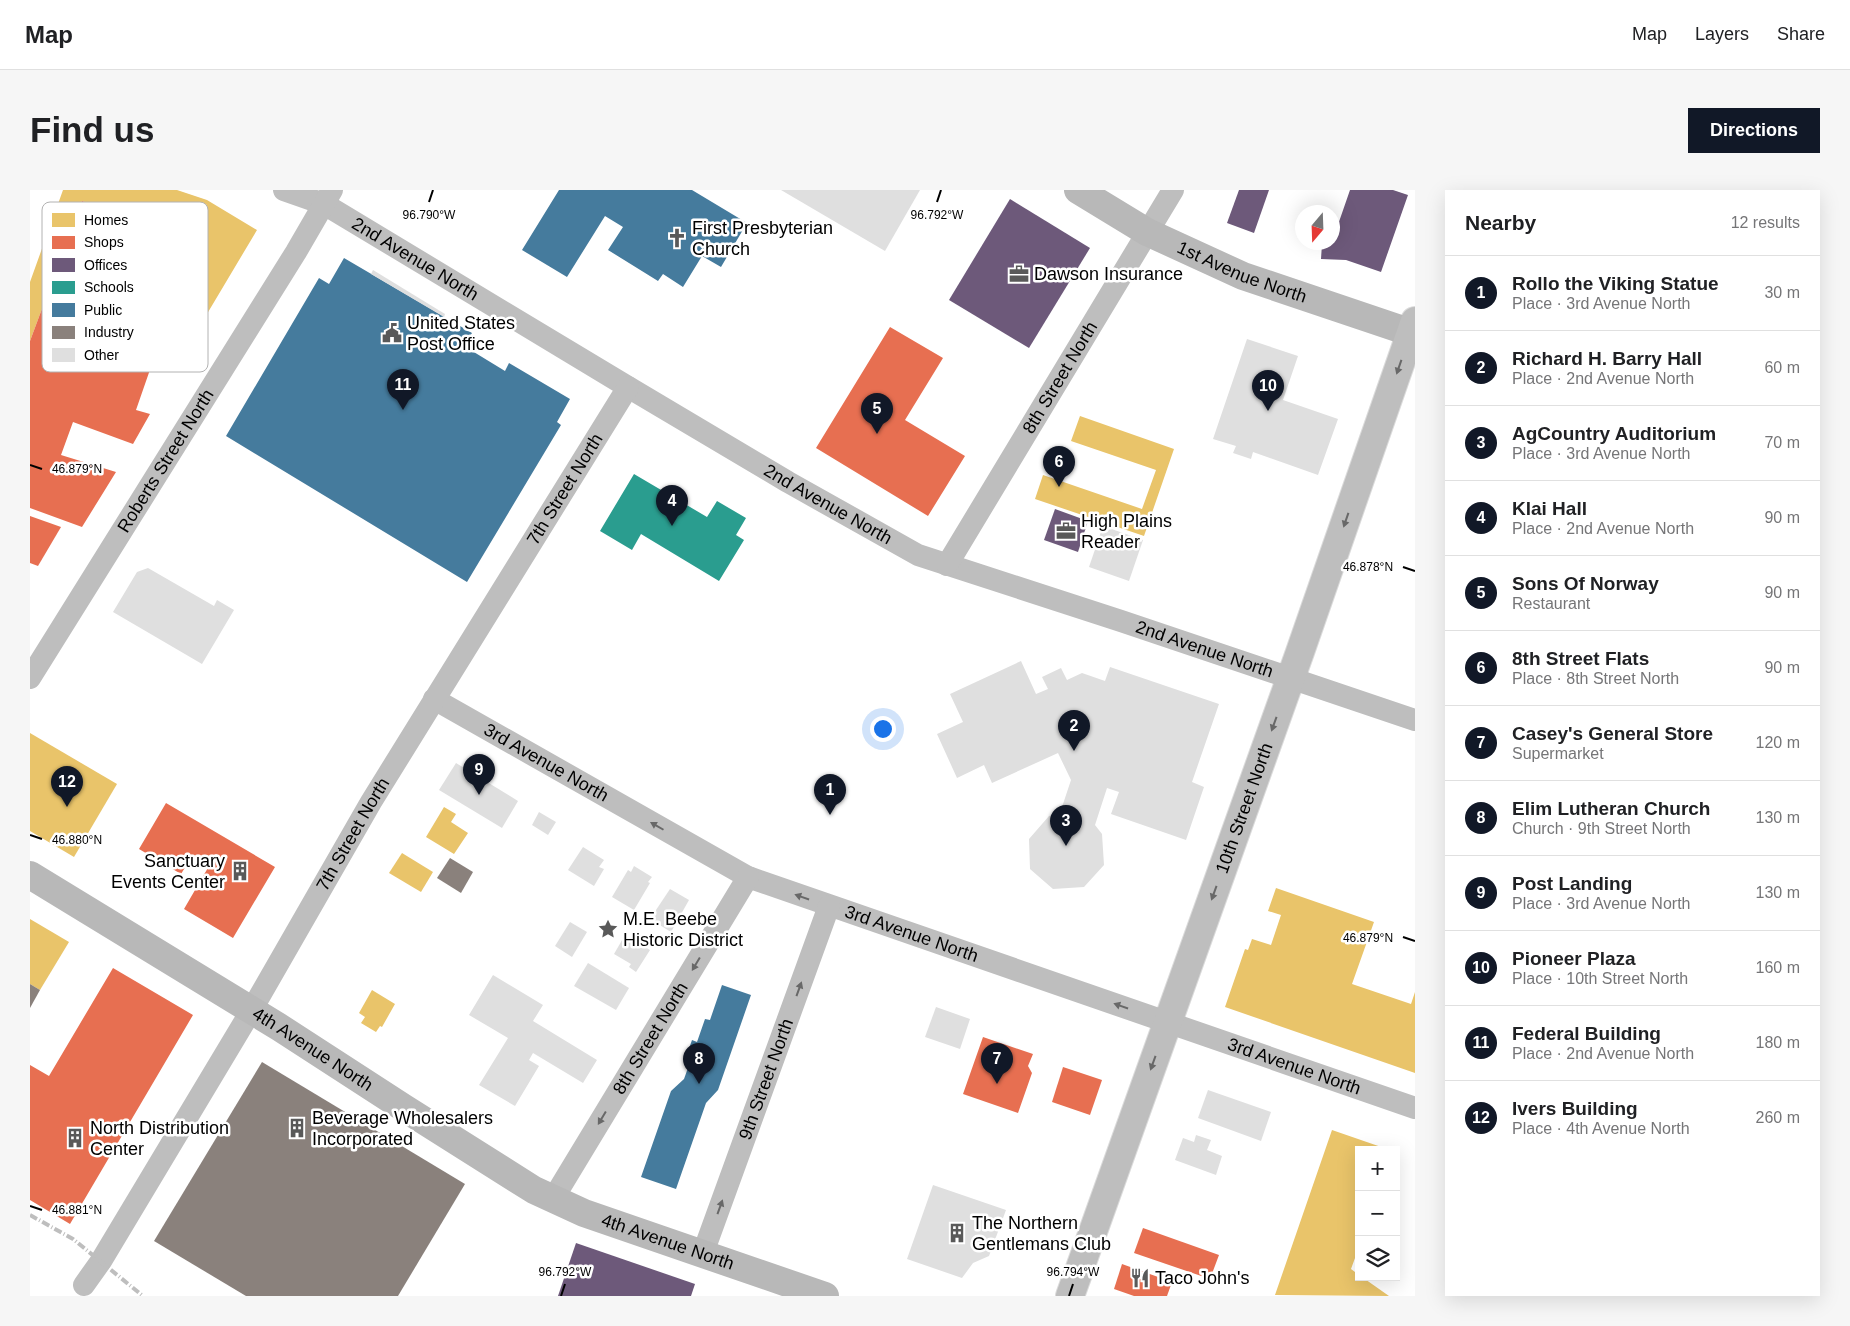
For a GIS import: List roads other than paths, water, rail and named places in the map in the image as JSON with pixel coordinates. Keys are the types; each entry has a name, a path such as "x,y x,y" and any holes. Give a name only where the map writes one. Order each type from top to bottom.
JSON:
{"main road":[{"name":"10th Street North","path":"1070,1296 1414,329"}],"street":[{"name":"2nd Avenue North","path":"284,190 328,197 628,387 795,486 918,555 1103,614 1415,720"},
{"name":"1st Avenue North","path":"1078,190 1147,232 1243,276 1414,329"},
{"name":"8th Street North","path":"947,565 1173,190"},
{"name":"Roberts Street North","path":"30,678 328,197"},
{"name":"7th Street North","path":"84,1285 252,1011 371,802 628,387"},
{"name":"3rd Avenue North","path":"434,699 748,878 1415,1108"},
{"name":"4th Avenue North","path":"30,875 252,1011 534,1190 584,1213 825,1296"},
{"name":"8th Street North","path":"553,1199 748,878"},
{"name":"9th Street North","path":"703,1253 829,906"}],"railway":[{"path":"30,1215 73,1239 143,1296"}],"place":[{"name":"First Presbyterian Church","path":"677,238"},
{"name":"Dawson Insurance","path":"1019,274"},
{"name":"United States Post Office","path":"392,333"},
{"name":"Federal Building","path":"403,410"},
{"name":"Pioneer Plaza","path":"1268,411"},
{"name":"Sons Of Norway","path":"877,434"},
{"name":"8th Street Flats","path":"1059,487"},
{"name":"Klai Hall","path":"672,526"},
{"name":"High Plains Reader","path":"1066,531"},
{"name":"Richard H. Barry Hall","path":"1074,751"},
{"name":"Post Landing","path":"479,795"},
{"name":"Ivers Building","path":"67,807"},
{"name":"Rollo the Viking Statue","path":"830,815"},
{"name":"AgCountry Auditorium","path":"1066,846"},
{"name":"Sanctuary Events Center","path":"240,871"},
{"name":"M.E. Beebe Historic District","path":"608,929"},
{"name":"Elim Lutheran Church","path":"699,1084"},
{"name":"Casey's General Store","path":"997,1084"},
{"name":"Beverage Wholesalers Incorporated","path":"297,1128"},
{"name":"North Distribution Center","path":"75,1138"},
{"name":"The Northern Gentlemans Club","path":"957,1233"},
{"name":"Taco John's","path":"1140,1278"}]}
